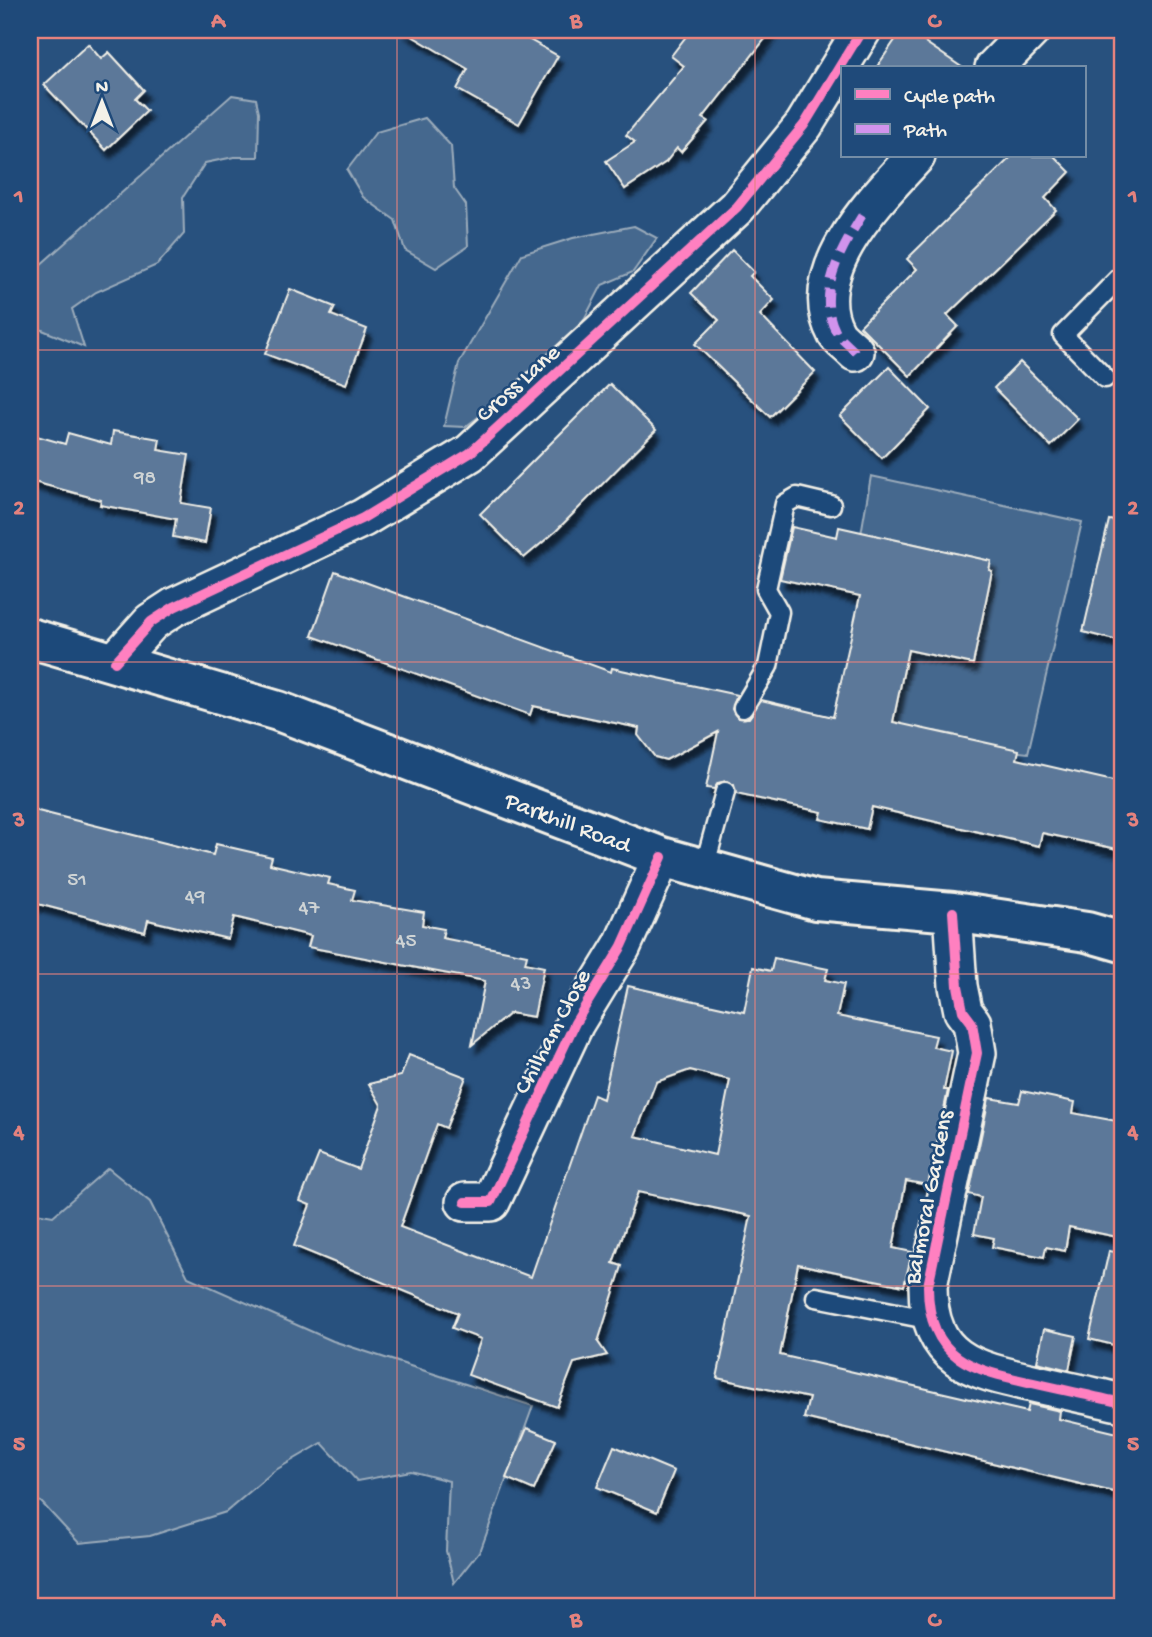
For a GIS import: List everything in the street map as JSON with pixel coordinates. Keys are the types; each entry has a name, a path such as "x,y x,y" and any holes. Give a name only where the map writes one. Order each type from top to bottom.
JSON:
{"main road":[{"name":"Parkhill Road","path":"30,638 332,730 663,857 816,900 953,912 1087,932 1122,942"}],"street":[{"name":"Cross Lane","path":"115,662 151,622 174,607 363,518 470,453 737,207 804,125 862,30"},
{"path":"996,66 1031,30"},
{"path":"855,352 836,333 829,305 837,256 863,214 904,160"},
{"name":"Chilham Close","path":"465,1202 491,1202 575,1023 622,946 663,857"},
{"name":"Balmoral Gardens","path":"953,912 958,986 963,1011 972,1023 977,1053 928,1286 932,1320 938,1335 950,1349 978,1371 1122,1403"}],"lane":[{"path":"1105,378 1063,335 1122,275"},
{"path":"743,708 768,666 779,612 766,589 785,504 797,496 831,505"},
{"path":"704,868 725,792"},
{"path":"816,1297 932,1320"}],"shaded area":[{"path":"232,95 256,99 259,112 258,157 234,157 205,163 183,197 184,234 157,265 96,292 72,309 84,347 30,325 30,274"},
{"path":"425,118 451,146 454,188 466,205 468,246 436,268 405,250 395,220 363,197 347,170 376,132"},
{"path":"634,226 657,238 633,272 602,285 577,333 505,397 465,427 444,426 459,363 522,254 573,238"},
{"path":"871,476 1082,522 1028,753 953,745 955,735 934,731 891,731 912,633 973,663 992,571 989,570 990,561 906,542 904,550 860,540"},
{"path":"108,1168 150,1202 188,1277 333,1341 533,1406 481,1549 454,1583 446,1551 449,1481 411,1471 357,1481 322,1443 274,1471 226,1512 150,1536 79,1543 41,1502 30,1499 30,1212 53,1216"}],"building":[{"path":"402,30 512,30 558,56 519,124 457,89 468,69"},
{"path":"691,30 772,30 703,118 708,121 681,152 677,148 666,162 625,189 606,161 635,142 626,135 684,66 671,56"},
{"path":"902,30 907,30 960,66 877,66"},
{"path":"88,44 101,59 109,52 144,90 135,99 147,111 106,150 44,85"},
{"path":"1010,158 1056,158 1070,172 1045,198 1056,210 947,315 958,326 910,376 860,326 917,269 907,259"},
{"path":"732,250 754,272 750,276 774,300 760,315 815,372 770,417 695,344 719,320 691,293"},
{"path":"290,289 335,307 331,315 367,329 346,384 265,354"},
{"path":"1020,362 1078,419 1051,446 994,388"},
{"path":"889,367 930,409 882,458 840,416"},
{"path":"610,384 656,430 556,531 524,558 480,514"},
{"path":"113,431 160,439 158,450 189,455 181,503 211,508 205,543 173,537 176,519 100,505 101,500 30,481 30,434 65,444 68,433 111,445"},
{"path":"1109,520 1122,522 1122,642 1083,632"},
{"path":"792,527 837,537 839,527 991,561 989,570 992,571 973,664 908,650 893,722 1019,750 1017,759 1122,783 1122,850 1042,833 1039,846 872,807 867,829 820,819 822,812 736,794 734,785 727,781 718,783 714,789 706,788 718,732 666,760 655,757 638,735 639,728 533,706 530,715 312,636 335,571 611,672 612,668 737,695 732,709 738,718 749,718 761,700 833,717 860,596 780,579"},
{"path":"30,809 213,855 216,844 272,857 270,864 330,878 328,884 355,890 352,900 424,912 422,925 444,929 442,938 527,955 525,963 544,967 534,1017 510,1013 472,1045 485,981 308,947 311,936 234,917 228,939 148,920 145,932 30,902"},
{"path":"774,958 828,969 825,980 844,984 837,1016 936,1036 933,1047 952,1051 944,1090 948,1090 928,1185 906,1181 893,1248 912,1252 904,1286 798,1264 780,1355 1027,1412 1029,1404 1060,1411 1059,1419 1122,1434 1122,1494 804,1418 809,1398 717,1378 751,1216 638,1192 613,1263 622,1266 598,1342 607,1355 574,1363 557,1407 468,1375 481,1339 452,1328 458,1313 294,1246 310,1205 300,1201 319,1154 358,1169 381,1105 369,1084 401,1076 409,1055 466,1077 446,1128 437,1124 400,1227 531,1277 594,1095 603,1099 628,986 744,1012 753,967 771,971","holes":["690,1070 730,1080 715,1155 635,1136 656,1082"]},
{"path":"1022,1091 1075,1102 1073,1113 1122,1122 1122,1238 1069,1227 1065,1251 1046,1247 1044,1257 992,1247 994,1238 974,1234 981,1197 969,1194 989,1098 1019,1103"},
{"path":"1109,1251 1122,1253 1122,1347 1089,1339"},
{"path":"1044,1329 1076,1336 1069,1370 1037,1362"},
{"path":"527,1428 556,1440 534,1490 506,1478"},
{"path":"614,1446 674,1471 657,1512 597,1487"}],"marked path":[{"path":"855,352 836,332 828,301 840,256 863,214"}],"cycle path":[{"path":"115,662 151,622 174,607 363,518 470,453 737,207 804,125 862,30"},
{"path":"465,1202 491,1202 575,1023 622,946 662,857"},
{"path":"953,912 958,986 963,1011 972,1023 977,1053 928,1286 930,1311 936,1331 945,1346 958,1357 991,1373 1122,1403"}]}
